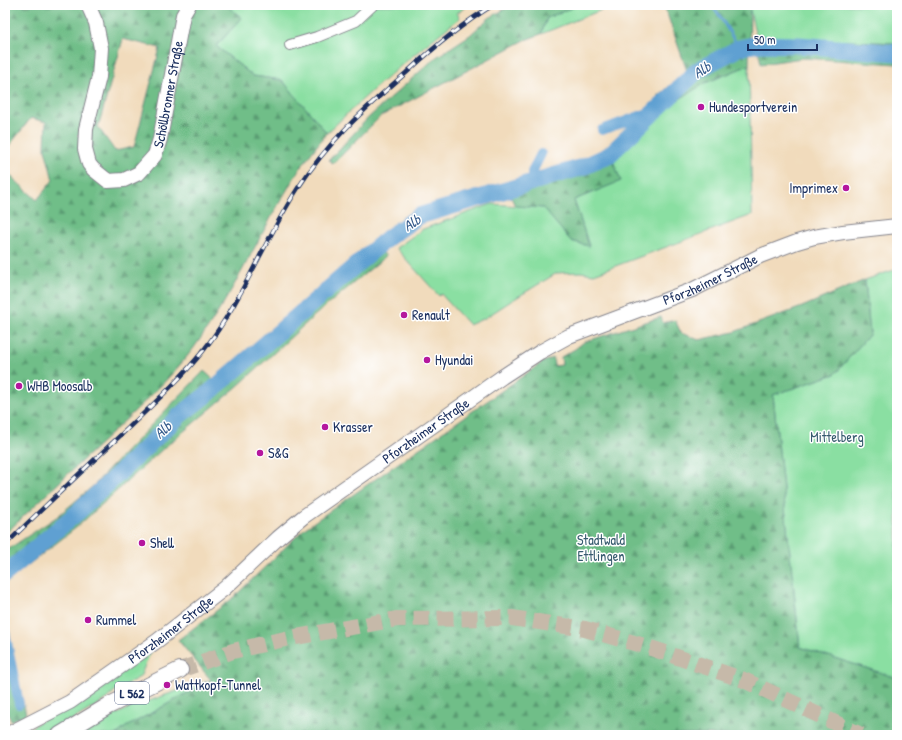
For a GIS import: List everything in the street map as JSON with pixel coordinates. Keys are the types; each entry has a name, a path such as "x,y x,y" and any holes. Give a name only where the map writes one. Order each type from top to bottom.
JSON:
{"main road":[{"name":"Schöllbronner Straße","path":"88,5 96,23 101,48 99,77 86,130 86,150 89,164 93,170 108,181 124,180 139,173 155,155 160,139 183,15 189,5"},
{"name":"Pforzheimer Straße","path":"6,735 54,712 84,693 205,605 303,517 502,377 554,344 581,331 692,290 760,256 797,242 814,237 843,232 897,226"},
{"name":"L 562","path":"60,735 108,706 180,670"}],"street":[{"path":"290,45 317,37 356,21 373,5"}],"green space":[{"path":"5,5 226,5 242,18 216,46 253,76 282,80 327,133 309,156 280,201 221,308 193,349 145,401 5,534 5,171 37,200 53,180 45,149 46,122 31,118 5,151","holes":["123,39 160,48 134,147 115,151 98,127"]},
{"path":"226,5 469,5 457,13 460,18 425,45 327,133 282,80 253,76 216,46 242,18"},
{"path":"512,5 578,5 547,18 541,34 525,40 381,116 333,164 329,160 368,118 435,58 470,35 489,18"},
{"path":"578,5 614,5 541,34 547,18"},
{"path":"664,5 748,5 750,10 749,65 705,83 662,110 657,97 687,71"},
{"path":"748,5 897,5 897,43 756,37"},
{"path":"756,37 897,43 897,64 802,58 761,64"},
{"path":"749,65 752,215 594,274 581,272 557,273 485,318 469,325 441,294 439,296 396,248 423,229 492,204 544,208 571,241 589,246 574,200 620,181 612,158 662,110 705,83"},
{"path":"612,158 621,181 574,200 589,246 571,241 543,208 515,206 511,197 527,187 576,173"},
{"path":"372,241 386,256 314,316 238,386 165,447 77,527 5,583 5,553 7,550 58,516 93,486 204,371 213,379"},
{"name":"Mittelberg","path":"897,269 897,678 800,647 773,395 835,374 870,333 865,280"},
{"name":"Stadtwald Ettlingen","path":"865,280 870,334 835,374 773,395 800,647 897,678 897,735 116,735 126,727 211,680 178,640 233,598 304,529 543,362 553,358 554,366 562,365 561,357 584,342 661,317 663,323 675,320 681,333 699,340 734,332 802,307"},
{"path":"5,606 8,640 26,714 11,721 5,705"},
{"path":"151,651 140,677 116,690 104,701 65,724 40,735 19,735"},
{"path":"211,680 126,727 116,735 71,735 91,722 95,726 127,709"}],"waterway":[{"path":"710,5 718,13 739,48"},
{"name":"Alb","path":"5,574 78,512 179,416 210,392 389,237 419,216 583,167 609,155 698,70 739,48 758,44 799,45 897,53"},
{"path":"602,130 648,113 652,114"},
{"path":"533,181 532,172 541,154"},
{"path":"5,632 19,704"}],"tunnel":[{"path":"180,670 233,651 285,639 397,619 512,618 585,629 648,647 744,680 861,735"}],"railway":[{"path":"5,545 164,394 203,351 230,312 274,229 298,188 334,141 361,113 427,54 459,28 493,5"}],"place":[{"name":"Hundesportverein","path":"701,107"},
{"name":"Imprimex","path":"846,188"},
{"name":"Renault","path":"404,315"},
{"name":"Hyundai","path":"427,360"},
{"name":"WHB Moosalb","path":"19,386"},
{"name":"Krasser","path":"325,427"},
{"name":"S&G","path":"260,453"},
{"name":"Shell","path":"142,543"},
{"name":"Rummel","path":"88,620"},
{"name":"Wattkopf-Tunnel","path":"167,685"}]}
